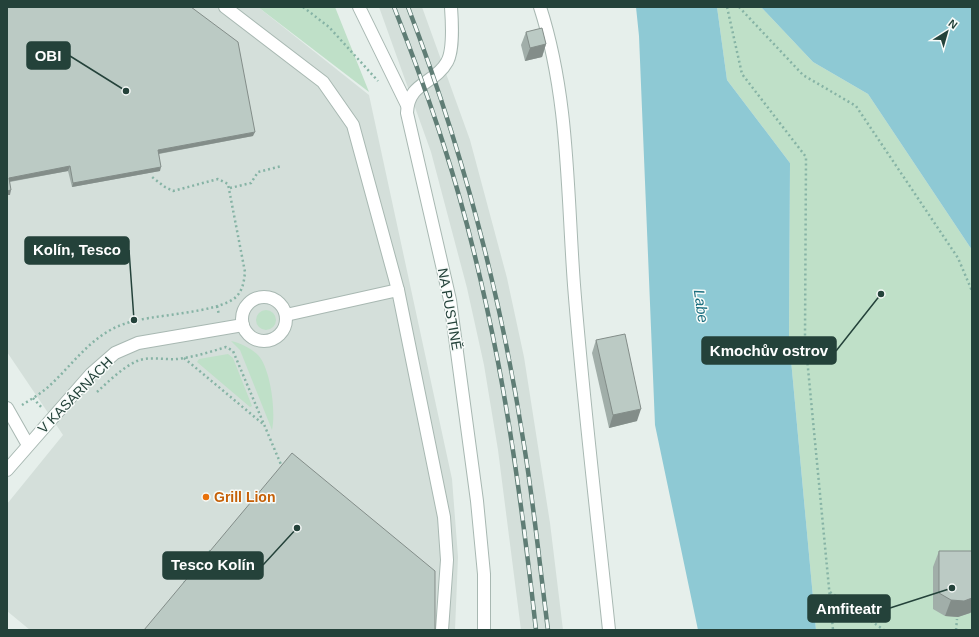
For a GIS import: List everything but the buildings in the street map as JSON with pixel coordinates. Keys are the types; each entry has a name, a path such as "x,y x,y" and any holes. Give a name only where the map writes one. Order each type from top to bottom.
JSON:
{"street":[{"path":"225,7 323,82 353,125 398,290 444,517 447,560 442,630"},
{"path":"359,7 407,105"},
{"path":"407,105 412,94 443,68 449,59 451,7"},
{"path":"540,7 552,44 561,92 574,286 609,630"},
{"name":"NA PUSTINĚ","path":"407,105 409,125 450,300 477,501 484,574 484,630"},
{"path":"286,315 398,290"},
{"path":"258,298 272,298 283,308 286,315 284,327 281,333 270,340 257,339 246,331 243,325 242,318 247,306 258,298"},
{"name":"V KASÁRNÁCH","path":"7,470 90,374 115,353 138,343 243,325"},
{"name":"V KASÁRNÁCH","path":"7,408 28,445"}],"path":[{"path":"303,7 329,27 380,84"},
{"path":"727,7 742,74 806,157 805,337 833,630"},
{"path":"739,7 802,75 856,106 958,258 972,291"},
{"path":"230,188 251,183 258,172 282,166"},
{"path":"152,177 173,191 218,179 228,184 230,188 245,272 244,283 236,296 229,302 217,306"},
{"path":"93,397 124,369 138,361 148,359 183,358 226,347 233,351 282,467 277,473"},
{"path":"183,358 264,425"},
{"path":"181,590 187,579 212,549"},
{"path":"830,592 884,630"},
{"path":"956,619 956,630"}],"shaded area":[{"path":"7,7 258,7 369,95 452,479 458,557 455,630 30,630 7,611 7,504 63,435 7,352"},
{"path":"379,7 422,7 470,140 507,278 524,357 550,523 563,630 521,630 498,450 484,365 467,288 431,152"}],"green space":[{"path":"258,7 335,7 369,92"},
{"path":"717,7 761,7 813,62 868,94 972,250 972,630 816,630 789,338 790,163 727,80"},
{"path":"266,310 273,313 276,320 273,327 266,330 259,327 256,320 259,313"},
{"path":"231,341 242,344 252,350 258,355 266,370 273,402 272,430 240,350"},
{"path":"228,354 233,358 252,406 250,407 197,362 199,359"}],"water":[{"name":"Labe","path":"636,7 717,7 727,80 790,163 789,338 816,630 698,630 655,425 639,36"},
{"path":"761,7 972,7 972,250 868,94 813,62"}],"railway":[{"path":"394,7 444,146 468,227 481,281 510,429 536,630"},
{"path":"408,7 428,60 462,168 478,223 504,333 524,445 548,630"}],"place":[{"name":"OBI","path":"126,91"},
{"name":"Kmochův ostrov","path":"881,294"},
{"name":"Kolín, Tesco","path":"134,320"},
{"name":"Grill Lion","path":"206,497"},
{"name":"Tesco Kolín","path":"297,528"},
{"name":"Amfiteatr","path":"952,588"}]}
